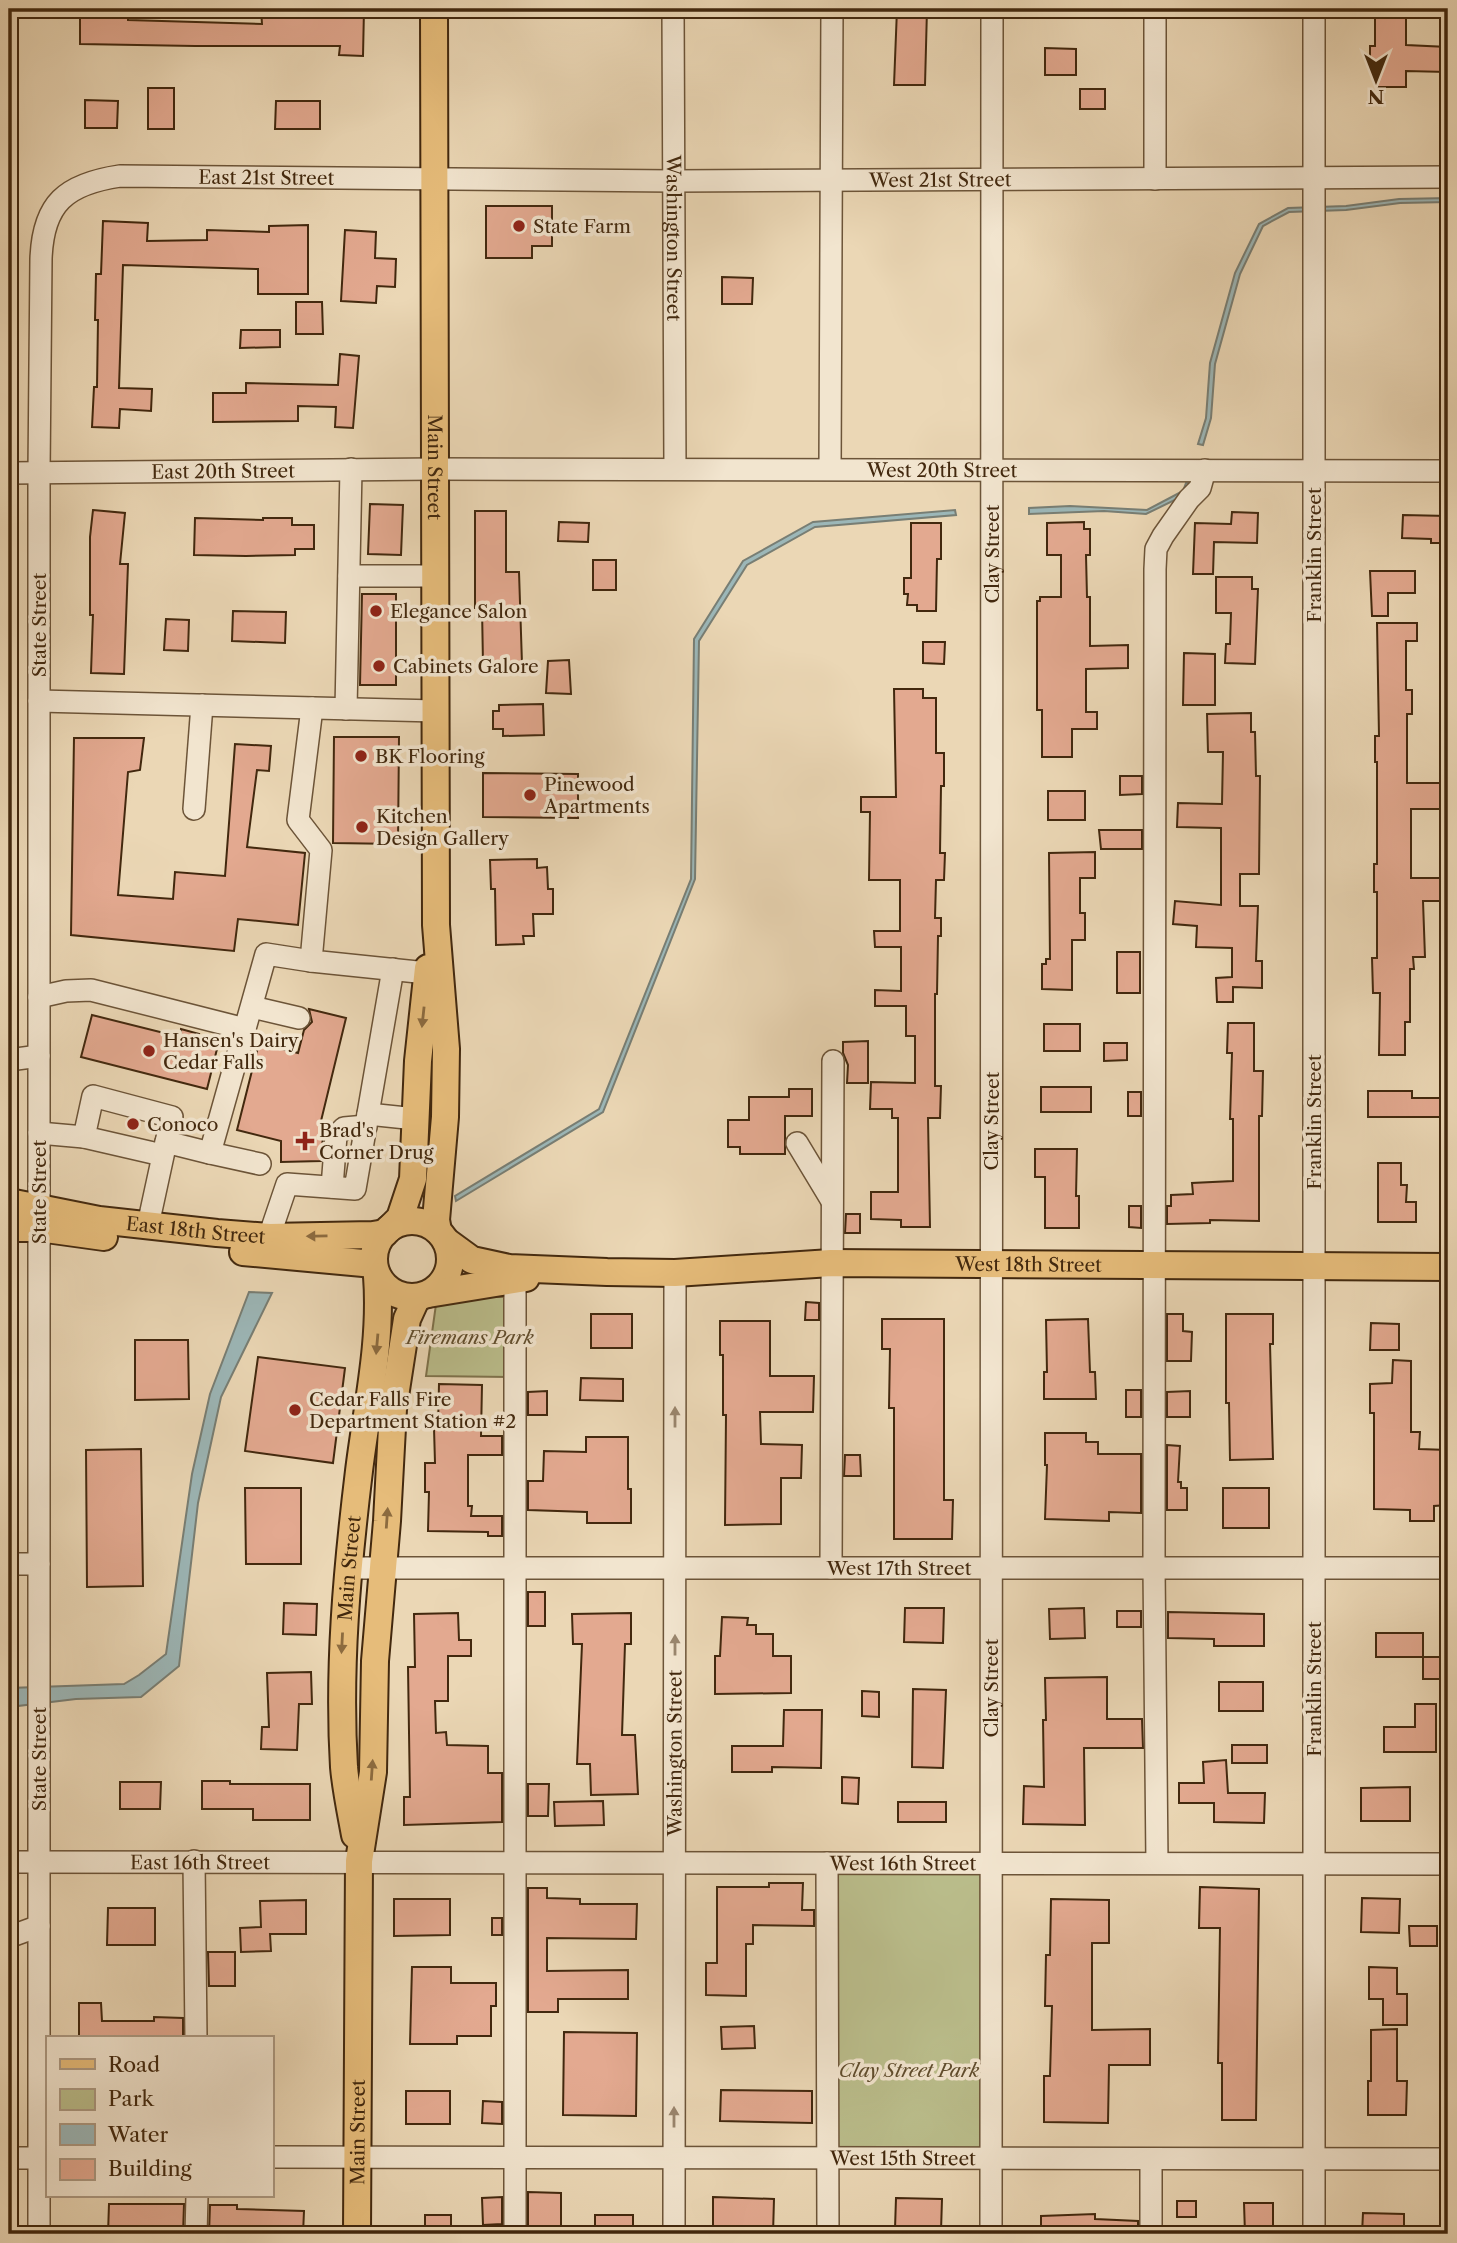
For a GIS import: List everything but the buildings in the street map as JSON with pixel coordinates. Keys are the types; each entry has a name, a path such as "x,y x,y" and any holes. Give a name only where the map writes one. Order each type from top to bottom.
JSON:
{"main road":[{"name":"Main Street","path":"434,9 436,925 446,1049 445,1117 436,1220 442,1236"},
{"name":"Main Street","path":"387,1231 400,1218 413,1179 418,1061 427,973 436,925"},
{"name":"East 18th Street","path":"9,1202 39,1218 215,1250 376,1270"},
{"name":"East 18th Street","path":"9,1228 39,1218 99,1220 268,1237 373,1235 387,1231"},
{"path":"413,1221 426,1224 442,1236 450,1254 450,1267 438,1287 422,1296 394,1293 384,1286 376,1270 375,1251 387,1231 400,1223 413,1221"},
{"name":"West 18th Street","path":"442,1236 472,1260 509,1268 607,1272 675,1273 831,1263 1448,1267"},
{"name":"Main Street","path":"359,1861 344,1769 342,1655 362,1444 377,1349 379,1306 376,1270"},
{"name":"West 18th Street","path":"422,1296 515,1279 607,1272"},
{"name":"Main Street","path":"357,2234 359,1861 373,1772 375,1661 393,1409 407,1319 422,1296"}],"street":[{"name":"Washington Street","path":"673,9 675,469"},
{"path":"830,470 831,9"},
{"name":"Clay Street","path":"991,2234 992,9"},
{"path":"1155,9 1155,179"},
{"name":"Franklin Street","path":"1314,9 1314,2234"},
{"name":"East 21st Street","path":"98,179 120,176 434,179"},
{"name":"West 21st Street","path":"434,179 1155,179 1314,187 1448,177"},
{"name":"State Street","path":"39,2234 43,2158 39,1926 39,472 42,236 47,219 68,192 98,179"},
{"name":"East 20th Street","path":"9,473 435,469"},
{"name":"West 20th Street","path":"435,469 1448,471"},
{"path":"346,709 351,470"},
{"path":"1157,1863 1154,1568 1156,549 1189,499 1200,488 1205,470"},
{"path":"349,576 435,576"},
{"path":"39,701 436,711"},
{"path":"194,809 202,705"},
{"path":"312,708 298,820 321,850 312,961"},
{"path":"210,1153 266,954 427,973"},
{"path":"268,1237 287,1184 355,1189 393,969"},
{"path":"39,997 66,991 91,990 245,1029"},
{"path":"252,1007 299,1018"},
{"path":"9,1060 39,1056"},
{"path":"831,1568 833,1061"},
{"path":"84,1137 93,1096 172,1117 148,1225"},
{"path":"367,1120 416,1119"},
{"path":"39,1133 210,1153 260,1164"},
{"path":"797,1143 832,1201"},
{"name":"Washington Street","path":"674,2234 675,1273"},
{"path":"514,2234 515,1279"},
{"path":"9,1564 39,1564"},
{"name":"West 17th Street","path":"349,1568 1448,1568"},
{"path":"194,1861 196,2036"},
{"name":"West 16th Street","path":"359,1861 1448,1864"},
{"name":"East 16th Street","path":"9,1862 359,1861"},
{"path":"827,1863 828,2234"},
{"path":"9,1937 39,1926"},
{"name":"West 15th Street","path":"273,2157 1448,2159"},
{"path":"9,2158 43,2158"},
{"path":"1151,2159 1151,2234"},
{"path":"196,2234 197,2198"}],"green space":[{"name":"Firemans Park","path":"437,1297 514,1297 515,1377 426,1376"},
{"name":"Clay Street Park","path":"827,1863 991,1863 991,2158 828,2158"}],"water":[{"path":"1448,198 1448,202 1289,212 1263,226 1240,274 1215,364 1211,418 1203,445 1198,444 1206,418 1210,363 1235,273 1259,224 1288,208"},
{"path":"1186,483 1191,483 1187,494 1146,514 1104,511 1029,514 1029,508 1070,506 1147,510 1183,491"},
{"path":"955,510 956,515 815,527 747,565 699,641 695,879 603,1112 456,1201 455,1196 599,1109 691,879 694,639 743,561 813,522"},
{"path":"249,1292 272,1293 221,1397 198,1503 179,1666 141,1697 76,1699 9,1707 9,1688 124,1684 166,1654 192,1474 210,1394"}],"place":[{"name":"State Farm","path":"519,226"},
{"name":"Elegance Salon","path":"376,611"},
{"name":"Cabinets Galore","path":"379,666"},
{"name":"BK Flooring","path":"361,756"},
{"name":"Pinewood Apartments","path":"530,795"},
{"name":"Kitchen Design Gallery","path":"362,827"},
{"name":"Hansen's Dairy Cedar Falls","path":"149,1051"},
{"name":"Conoco","path":"133,1124"},
{"name":"Brad's Corner Drug","path":"305,1141"},
{"name":"Cedar Falls Fire Department Station #2","path":"295,1410"}]}
